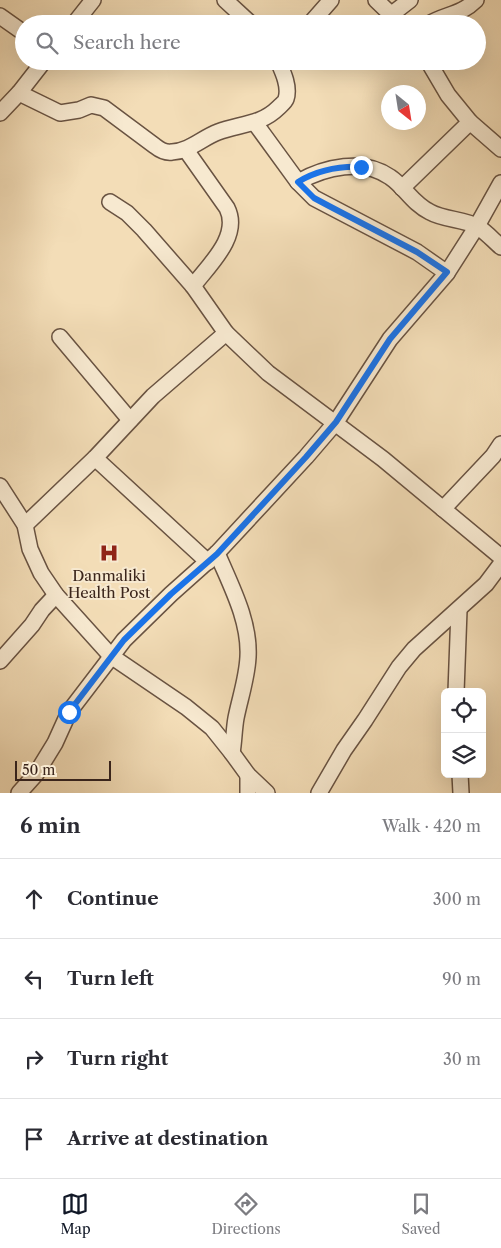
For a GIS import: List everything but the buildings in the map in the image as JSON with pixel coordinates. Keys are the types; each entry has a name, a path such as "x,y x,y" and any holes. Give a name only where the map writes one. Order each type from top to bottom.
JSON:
{"street":[{"path":"81,15 93,0"},
{"path":"225,0 241,15"},
{"path":"318,15 331,0"},
{"path":"376,0 392,15"},
{"path":"399,15 410,0"},
{"path":"450,15 468,8 476,0"},
{"path":"0,16 15,27"},
{"path":"0,113 37,70"},
{"path":"19,93 60,113 79,110 91,105 104,108 163,152 170,153 186,150 218,132 255,123 272,114 286,100 287,92 282,70"},
{"path":"433,70 448,95 470,122 501,149"},
{"path":"402,188 470,122"},
{"path":"255,123 298,182 314,198 417,252 447,272"},
{"path":"186,150 227,208 231,218 231,227 223,245 193,286"},
{"path":"298,182 308,176 334,168 361,167 374,169 391,177 412,201 431,213 477,226 501,247"},
{"path":"19,793 36,774 56,743 69,712 111,656 171,594 213,558 336,422 390,339 447,272 477,226 501,183"},
{"path":"110,202 128,213 193,286 226,334 268,372 336,422 501,557"},
{"path":"25,525 95,458 153,396 226,334"},
{"path":"60,337 130,420"},
{"path":"444,509 498,455"},
{"path":"95,458 213,558 240,607 246,631 248,656 236,718 232,753"},
{"path":"0,486 25,525 30,549 41,573 56,595 111,656 186,707 212,728 248,775 266,793"},
{"path":"319,793 344,750 399,666 414,649 486,584 501,564"},
{"path":"0,661 32,626 42,610 56,595"},
{"path":"456,688 459,610"},
{"path":"248,775 248,793"},
{"path":"460,778 461,793"}],"place":[{"name":"Danmaliki Health Post","path":"109,553"}],"route":[{"path":"69,712 124,640 171,594 217,554 306,457 336,422 390,339 447,272 417,252 314,198 298,182 308,176 334,168 361,167"}]}
